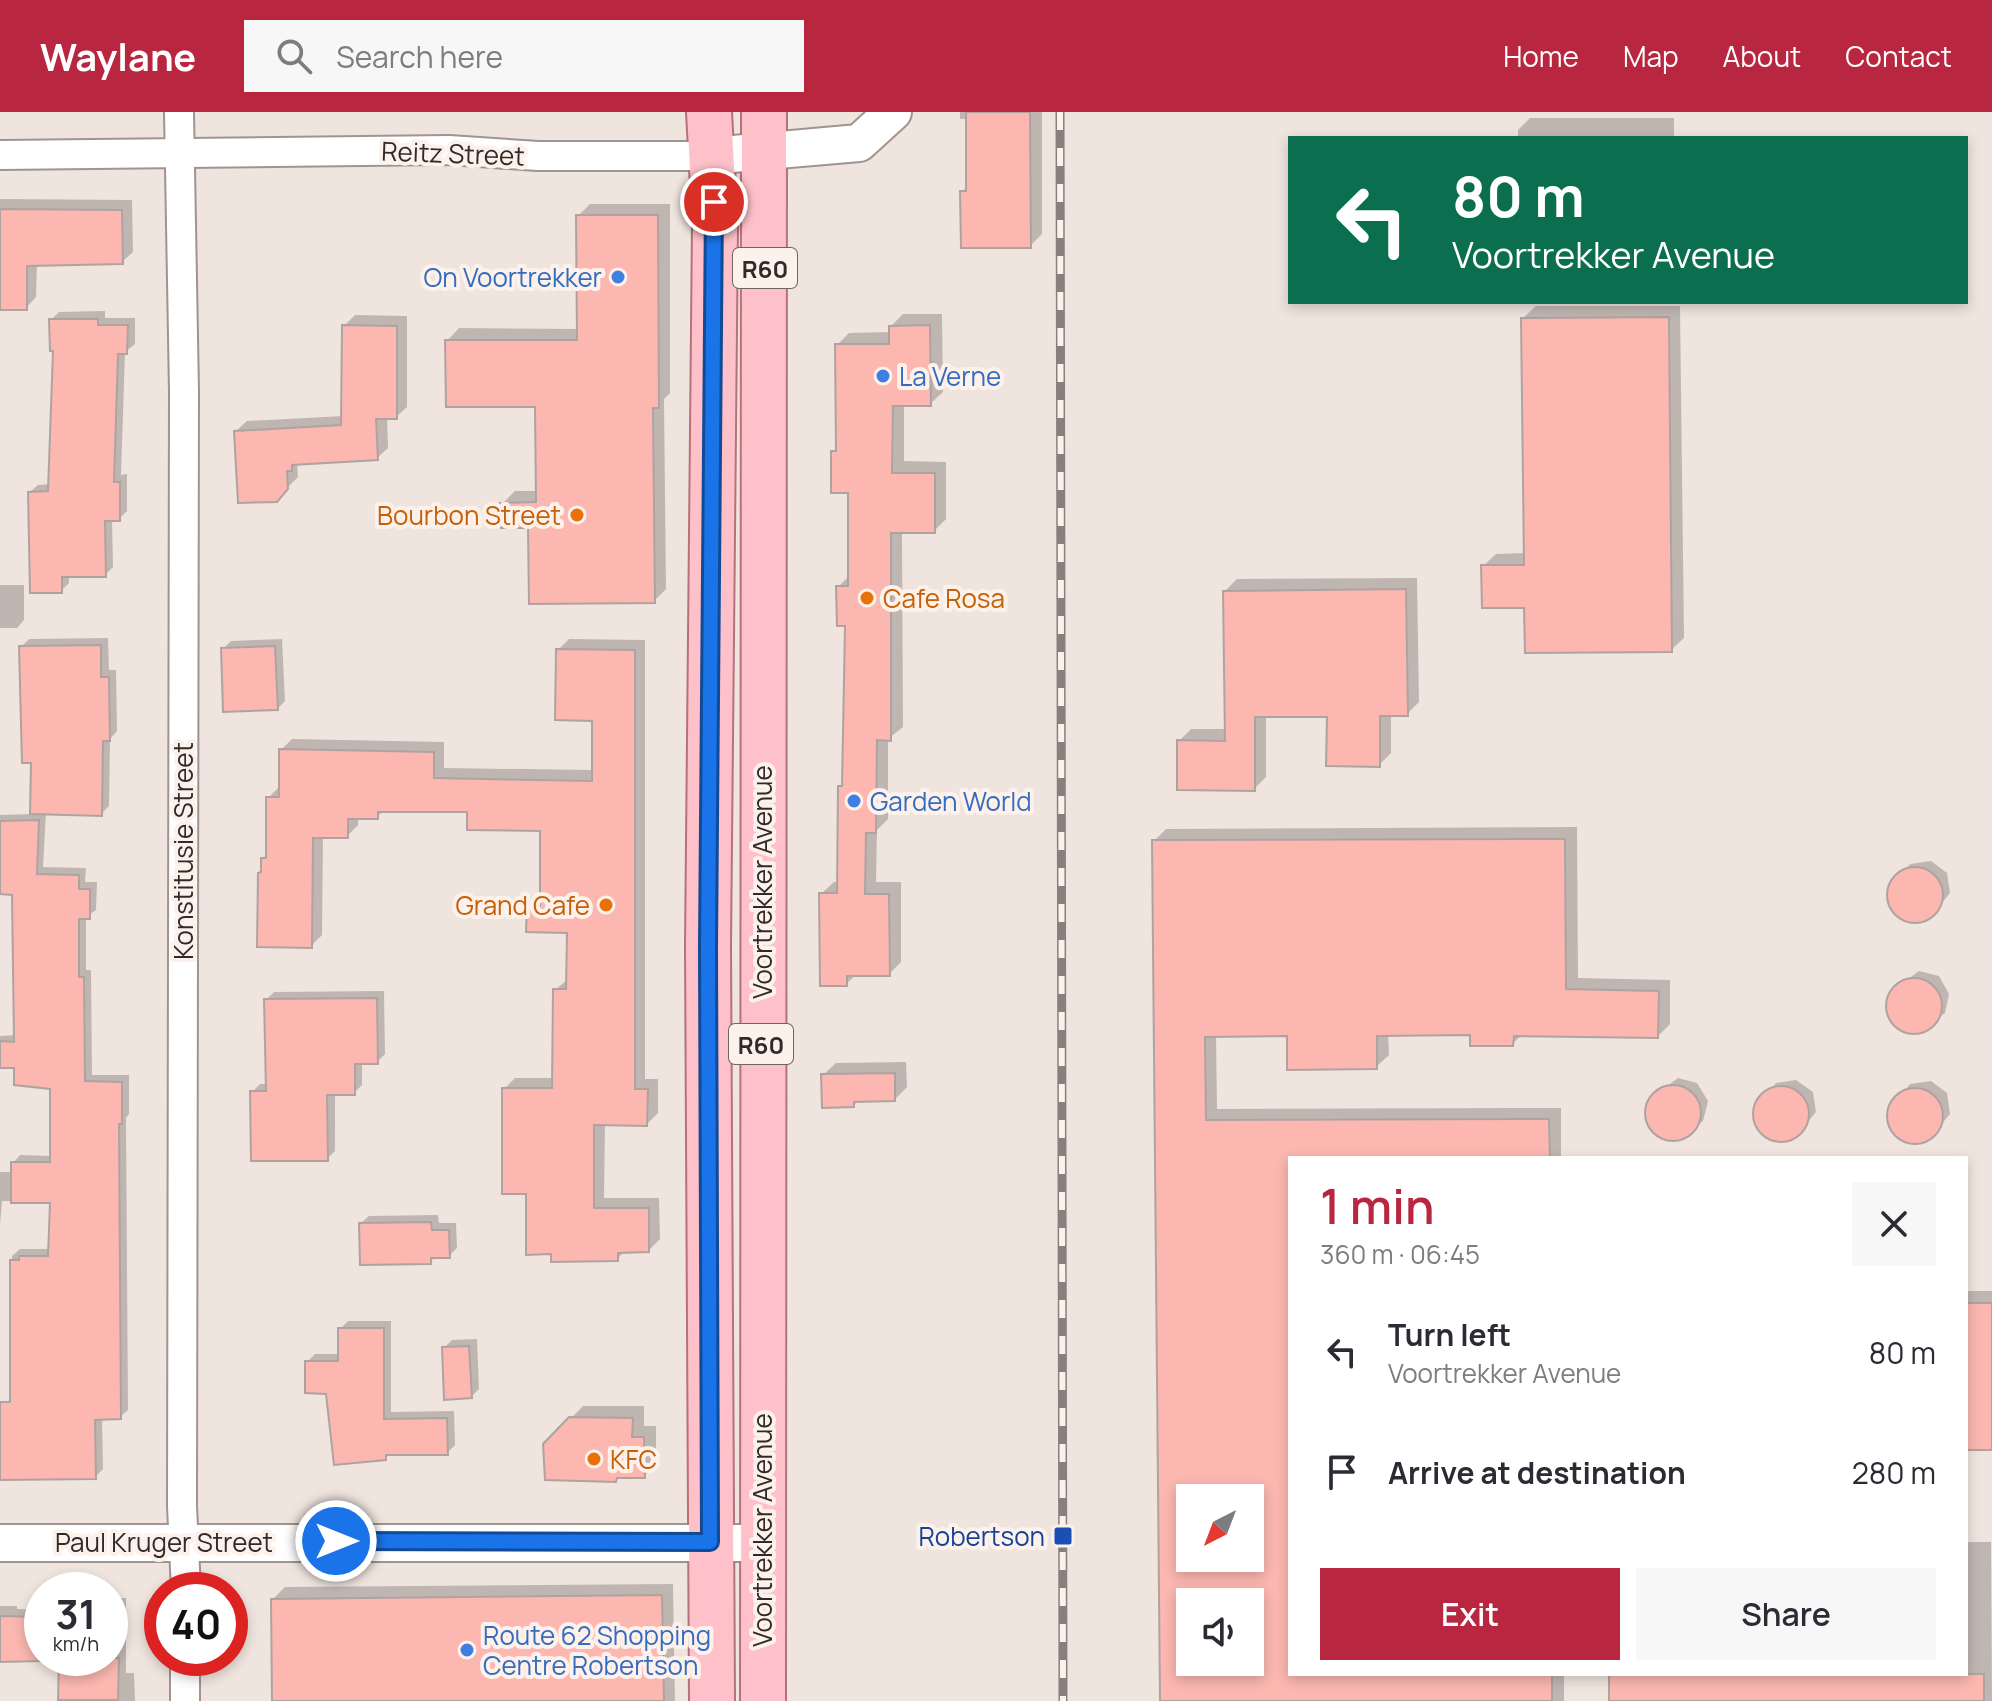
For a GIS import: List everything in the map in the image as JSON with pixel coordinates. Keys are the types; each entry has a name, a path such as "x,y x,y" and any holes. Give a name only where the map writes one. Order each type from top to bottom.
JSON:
{"main road":[{"name":"Voortrekker Avenue","path":"709,112 715,224 708,946 712,1701"},
{"name":"Voortrekker Avenue","path":"763,1701 765,131"}],"street":[{"name":"Konstitusie Street","path":"179,112 185,1572"},
{"name":"Reitz Street","path":"0,155 449,150 538,156 710,156 765,131 859,143 893,112"},
{"name":"Paul Kruger Street","path":"0,1543 761,1543"},
{"path":"185,1676 185,1701"}],"building":[{"path":"966,112 1030,112 1031,248 961,248 960,191 966,191"},
{"path":"0,209 122,210 123,264 27,266 27,310 0,310"},
{"path":"576,215 658,215 659,408 653,408 655,603 529,604 528,528 501,528 500,503 536,502 535,407 446,407 445,340 577,340"},
{"path":"1669,317 1672,652 1525,653 1524,608 1482,608 1481,565 1524,565 1521,318"},
{"path":"49,319 98,319 98,325 128,325 127,354 118,354 114,482 120,482 120,521 105,521 106,577 62,577 62,593 30,593 28,492 48,491 53,351 50,351"},
{"path":"342,325 397,326 397,419 376,419 378,460 292,465 292,471 287,471 288,489 277,502 238,503 234,431 341,425"},
{"path":"930,325 931,406 893,406 892,473 935,473 935,533 891,533 891,741 877,740 876,833 866,833 865,894 889,894 890,976 847,976 847,986 820,986 819,893 837,893 838,786 842,786 845,626 837,626 836,586 848,586 848,493 831,493 831,451 836,451 835,344 889,344 889,326"},
{"path":"1406,589 1408,716 1380,716 1380,767 1326,766 1327,717 1255,717 1255,791 1177,790 1177,740 1225,741 1223,591"},
{"path":"101,645 101,677 109,677 110,741 103,741 102,816 30,814 31,763 22,763 19,646"},
{"path":"275,646 278,710 223,712 221,648"},
{"path":"556,649 635,650 635,1089 648,1089 647,1126 594,1125 594,1208 649,1208 649,1252 618,1253 618,1261 551,1262 551,1254 526,1255 526,1194 502,1194 502,1088 552,1088 553,989 566,989 567,933 526,932 527,905 540,906 540,831 467,830 467,812 378,812 378,819 348,819 348,838 313,838 312,948 257,947 258,873 261,872 261,858 266,858 266,797 279,797 279,749 434,752 434,778 592,781 592,721 555,720"},
{"path":"39,820 37,874 79,875 79,889 90,889 90,919 79,919 79,977 84,977 85,1081 122,1082 122,1124 119,1124 121,1419 95,1420 96,1479 0,1480 0,1402 10,1402 10,1260 19,1260 19,1256 48,1256 50,1203 11,1203 11,1162 50,1162 50,1089 14,1085 14,1068 0,1068 0,1041 14,1042 12,895 0,894 0,821"},
{"path":"1565,839 1566,989 1659,991 1658,1038 1514,1036 1513,1046 1470,1046 1470,1035 1377,1036 1377,1069 1287,1070 1287,1036 1205,1037 1206,1120 1549,1119 1550,1156 1288,1156 1288,1676 1552,1676 1552,1701 1160,1701 1152,840"},
{"path":"1915,867 1935,875 1943,895 1935,915 1915,923 1895,915 1887,895 1895,875"},
{"path":"1914,978 1934,986 1942,1006 1934,1026 1914,1034 1894,1026 1886,1006 1894,986"},
{"path":"377,998 378,1064 355,1064 355,1095 327,1095 328,1161 251,1161 250,1091 266,1091 264,999"},
{"path":"895,1073 895,1101 854,1102 854,1107 822,1108 821,1074"},
{"path":"1673,1085 1693,1093 1701,1113 1693,1133 1673,1141 1653,1133 1645,1113 1653,1093"},
{"path":"1781,1086 1801,1094 1809,1114 1801,1134 1781,1142 1761,1134 1753,1114 1761,1094"},
{"path":"1915,1088 1935,1096 1943,1116 1935,1136 1915,1144 1895,1136 1887,1116 1895,1096"},
{"path":"431,1222 432,1230 449,1230 450,1258 431,1258 431,1264 360,1265 359,1223"},
{"path":"1968,1303 1992,1303 1992,1450 1968,1450"},
{"path":"338,1328 384,1328 384,1419 447,1418 448,1455 386,1455 386,1460 334,1465 326,1394 305,1393 305,1361 338,1361"},
{"path":"469,1346 472,1398 444,1400 442,1347"},
{"name":"KFC","path":"569,1417 633,1418 632,1437 644,1437 645,1478 617,1478 616,1482 545,1480 543,1444"},
{"name":"Route 62 Shopping Centre Robertson","path":"662,1595 664,1701 272,1701 271,1599"},
{"path":"0,1616 24,1617 24,1661 0,1662"},
{"path":"1984,1674 1984,1701 1609,1701 1609,1676"},
{"path":"59,1676 119,1676 118,1700 58,1700"}],"railway":[{"path":"1060,112 1063,1701"}],"place":[{"name":"On Voortrekker","path":"618,277"},
{"name":"La Verne","path":"883,376"},
{"name":"Bourbon Street","path":"577,515"},
{"name":"Cafe Rosa","path":"867,598"},
{"name":"Garden World","path":"854,801"},
{"name":"Grand Cafe","path":"606,905"},
{"name":"KFC","path":"594,1459"},
{"name":"Robertson","path":"1063,1536"},
{"name":"Route 62 Shopping Centre Robertson","path":"467,1650"}],"route":[{"path":"336,1541 710,1542 708,946 714,202"}]}
